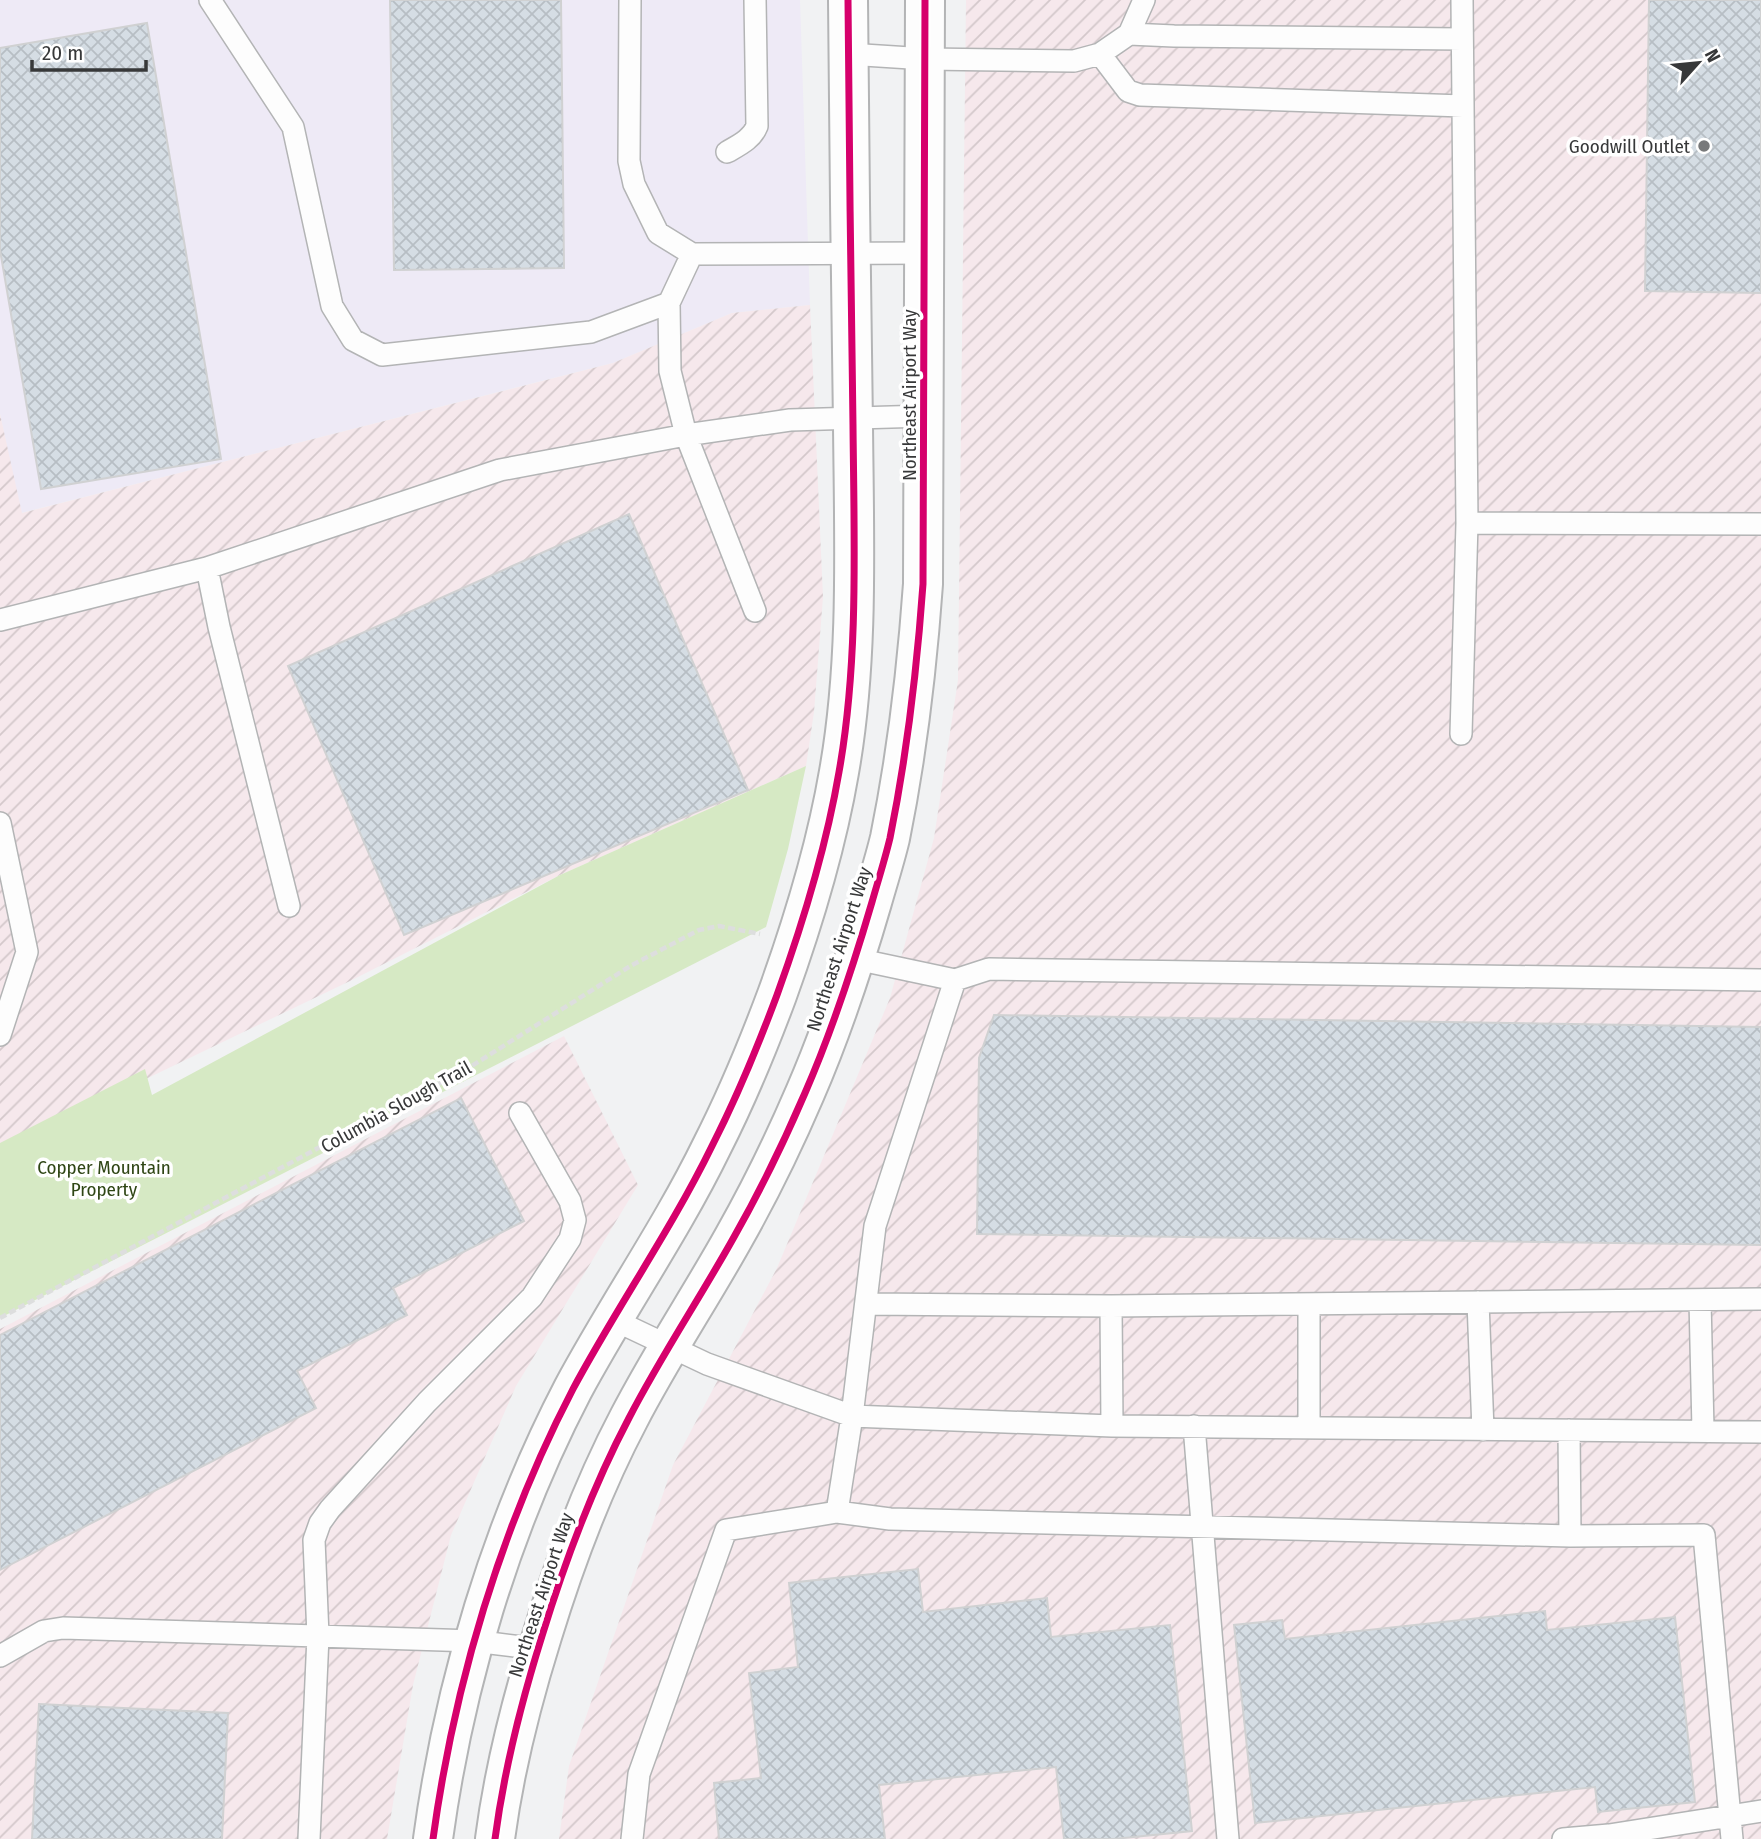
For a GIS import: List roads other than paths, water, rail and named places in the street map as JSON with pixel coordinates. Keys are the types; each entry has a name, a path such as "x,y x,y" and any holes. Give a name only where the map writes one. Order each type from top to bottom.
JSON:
{"main road":[{"path":"433,1839 446,1763 474,1641 504,1545 535,1470 572,1393 712,1147 748,1067 777,996 807,906 837,784 849,693 855,579 848,0"},
{"name":"Northeast Airport Way","path":"495,1839 513,1738 561,1574 585,1511 628,1419 734,1237 805,1092 856,959 889,841 906,749 917,667 923,584 925,0"}],"lane":[{"path":"210,0 293,127 332,306 353,340 382,355 466,346 591,331 669,303"},
{"path":"630,0 629,161 634,184 658,233 692,254 926,253"},
{"path":"727,152 749,138 757,126 755,0"},
{"path":"848,54 926,59 1074,61 1100,54 1129,34 1144,0"},
{"path":"1461,734 1466,523 1462,0"},
{"path":"1129,34 1462,39"},
{"path":"1100,54 1128,91 1140,95 1463,106"},
{"path":"692,254 669,303 670,371 686,435 755,611"},
{"path":"0,620 207,568 500,470 686,435 790,420 925,416"},
{"path":"1466,523 1761,524"},
{"path":"207,568 219,627 289,906"},
{"path":"0,823 27,952 0,1035"},
{"path":"856,959 955,980 989,969 1761,980"},
{"path":"836,1511 852,1416 875,1226 955,980"},
{"path":"309,1839 318,1636 314,1540 320,1523 427,1402 532,1297 570,1239 575,1220 570,1201 520,1113"},
{"path":"867,1304 1111,1306 1761,1299"},
{"path":"1700,1300 1703,1430"},
{"path":"1478,1302 1483,1430"},
{"path":"1309,1304 1309,1428"},
{"path":"1111,1306 1112,1426"},
{"path":"612,1319 707,1364 852,1416 1112,1426 1761,1432"},
{"path":"1194,1426 1228,1839"},
{"path":"1569,1430 1570,1536"},
{"path":"632,1839 639,1774 726,1530 836,1511 890,1519 1570,1536 1704,1535 1732,1839"},
{"path":"0,1656 44,1631 62,1628 474,1641 538,1649"},
{"path":"1563,1839 1609,1835 1761,1811"}],"place":[{"name":"Goodwill Outlet","path":"1704,146"}],"park label":[{"name":"Copper Mountain Property","path":"104,1178"}]}
